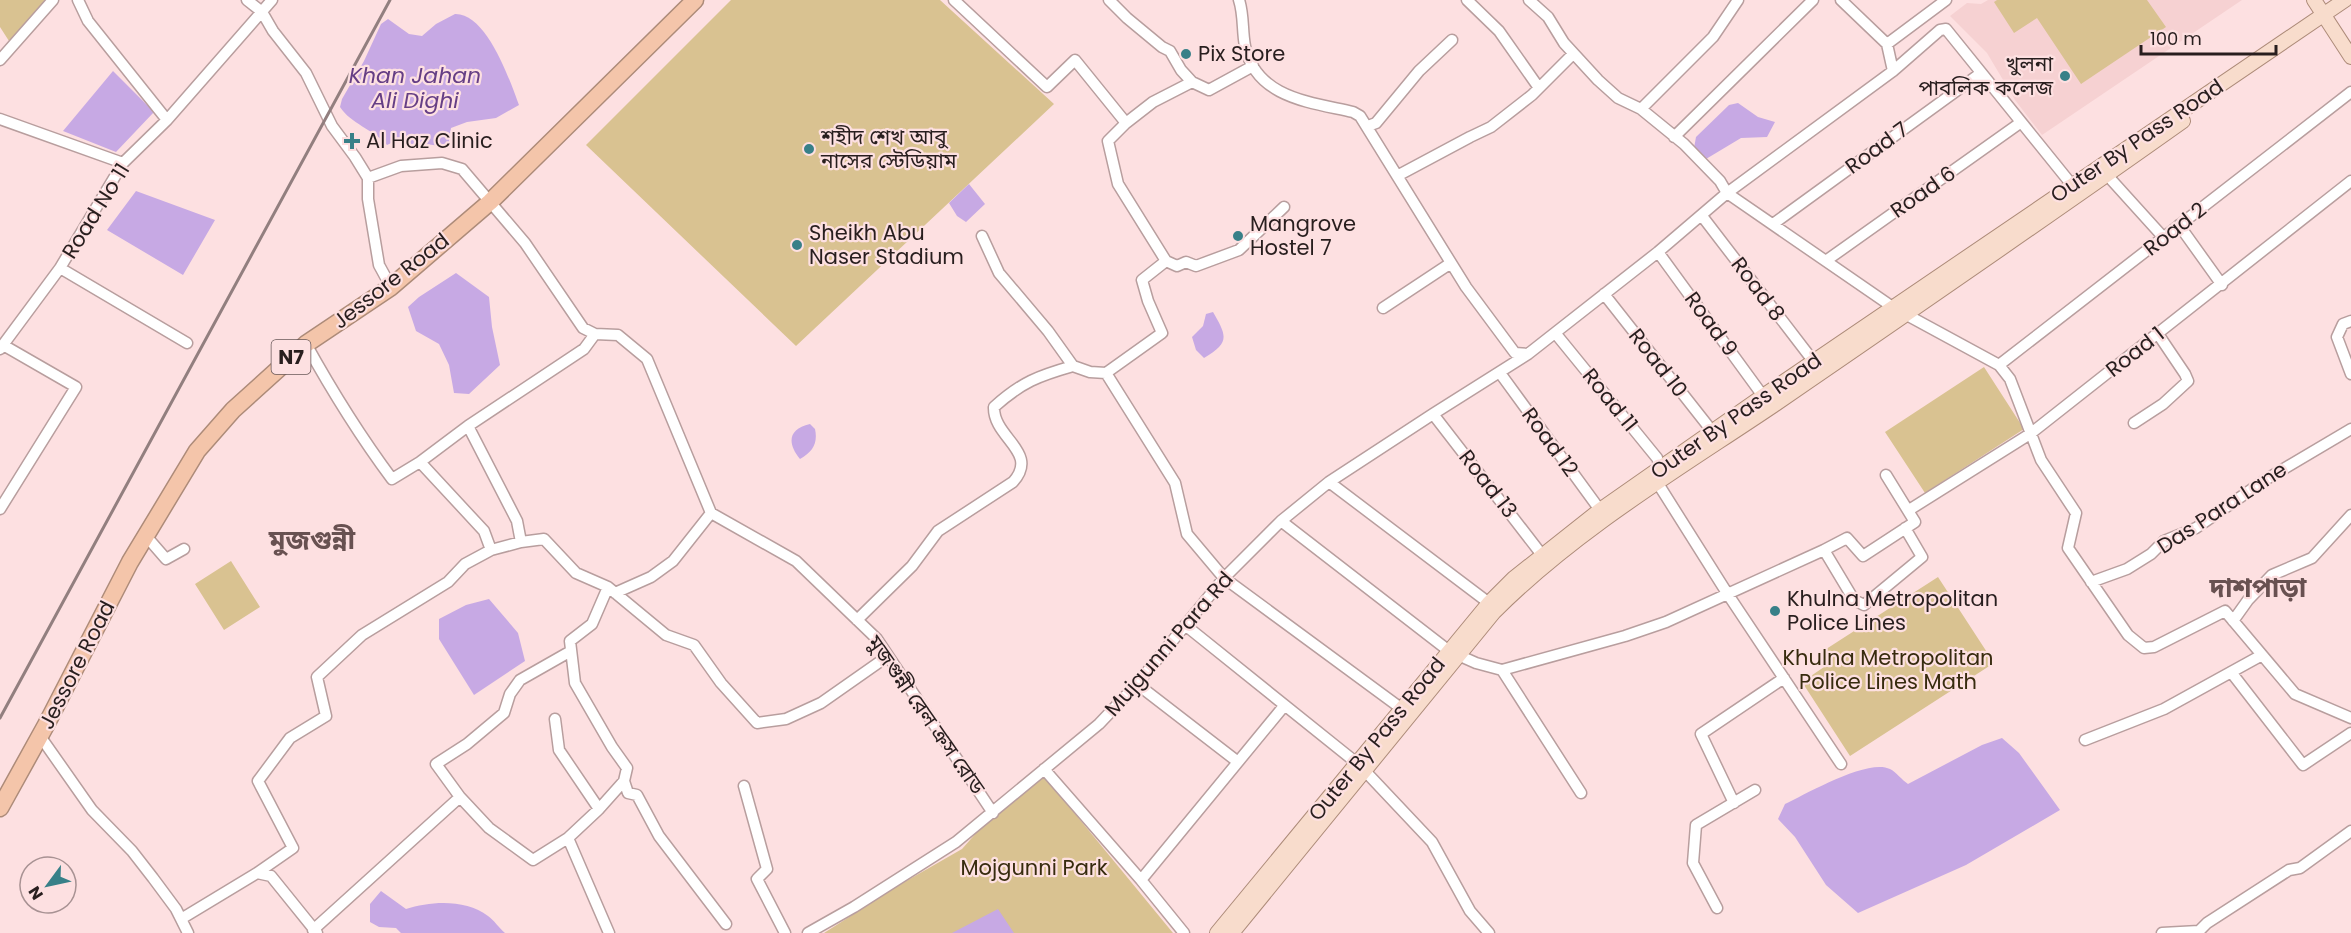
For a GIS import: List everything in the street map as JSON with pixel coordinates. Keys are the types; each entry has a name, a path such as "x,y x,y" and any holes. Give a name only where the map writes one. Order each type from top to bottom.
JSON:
{"highway":[{"name":"Jessore Road","path":"0,808 130,562 197,452 233,410 306,344 391,287 490,202 694,0"}],"main road":[{"path":"2314,0 2328,13 2351,42"},
{"name":"Outer By Pass Road","path":"1232,933 1361,767 1454,653 1489,603 1514,578 1600,510 1763,396 1814,362 1900,311 2107,175 2345,0"},
{"name":"Outer By Pass Road","path":"1217,933 1361,767 1402,709 1521,585 1657,482 1900,311 2072,185 2328,13 2351,6"},
{"path":"2328,13 2351,57"}],"street":[{"path":"0,60 53,0"},
{"path":"78,0 88,21 167,120"},
{"path":"246,0 262,12 273,31 306,73 332,126 368,178 368,199 379,265 391,287"},
{"name":"Road No 11","path":"2,347 60,268 123,163 167,120 272,0"},
{"path":"954,0 1047,87 1076,60 1126,123"},
{"path":"1109,0 1162,47 1170,51 1181,70 1192,82 1209,90 1253,66"},
{"path":"1239,0 1245,44 1253,66 1274,90 1298,100 1353,112 1360,116 1451,263 1515,353 1528,354"},
{"path":"1467,0 1499,31 1539,88"},
{"path":"1529,0 1548,16 1573,54 1618,98 1641,109 1674,136 1720,181 1727,193 1900,311 1999,365 2010,379 2041,460 2076,513 2068,548 2128,635 2144,648 2154,647 2225,611 2295,694 2351,718"},
{"path":"1641,109 1713,38 1738,0"},
{"path":"1674,136 1814,0"},
{"path":"1841,0 1887,44 1893,71"},
{"path":"1887,44 1946,0"},
{"name":"Mujgunni Para Rd","path":"808,933 930,860 993,813 1099,724 1137,684 1224,578 1281,521 1329,482 1500,373 1556,334 1702,216 1727,193 1893,71 1940,30 1946,29 1981,73"},
{"path":"1368,126 1376,123 1419,71 1452,40"},
{"path":"1397,176 1491,128 1539,88 1573,54"},
{"path":"1981,73 2072,185"},
{"name":"Road 7","path":"1773,224 1981,73"},
{"path":"1192,82 1153,102 1126,123 1108,141 1118,184 1166,261 1177,266 1186,262 1196,266 1239,250 1284,207"},
{"name":"Road 2","path":"1999,365 2351,92"},
{"path":"0,119 123,163"},
{"name":"Road 6","path":"1827,260 2020,123"},
{"path":"368,178 401,166 442,163 462,169 525,243 583,328 595,334 618,335 647,359 711,513 673,561 651,577 612,590 592,624 570,641 575,683 612,747 627,768 624,781 599,809 568,838 533,860 489,828 460,797 436,764 467,744 504,713 510,694 520,680 571,651"},
{"path":"2107,175 2164,238"},
{"name":"Road 1","path":"1909,510 2030,434 2222,285 2351,181"},
{"name":"Road 8","path":"1702,216 1814,362"},
{"path":"2179,225 2222,285"},
{"path":"982,236 999,273 1048,331 1073,366 1090,372 1106,373 1162,333 1148,301 1142,280 1166,261"},
{"name":"Road 9","path":"1658,252 1763,396"},
{"path":"1383,308 1451,263"},
{"path":"60,268 187,342"},
{"name":"Road 10","path":"1604,294 1712,432"},
{"path":"2351,321 2343,324 2337,337 2351,374"},
{"path":"306,344 360,436 392,479 584,349 595,334"},
{"name":"Road 11","path":"1556,334 1657,458 1661,468"},
{"path":"2134,423 2163,404 2188,381 2158,334"},
{"path":"0,509 76,387 2,347"},
{"path":"856,620 912,566 938,531 1012,482 1020,474 1023,466 1020,455 999,427 994,415 994,407 1013,390 1029,380 1073,366"},
{"path":"1106,373 1175,483 1187,534 1224,578 1402,709"},
{"name":"Road 12","path":"1500,373 1600,510"},
{"name":"Road 13","path":"1433,414 1542,555"},
{"path":"468,426 517,521 521,542"},
{"name":"Das Para Lane","path":"2091,582 2127,569 2151,554 2164,541 2196,528 2265,480 2351,429"},
{"path":"420,462 484,531 491,550"},
{"path":"1281,521 1454,653 1502,670 1666,622 1847,538 1863,556 1915,522 1886,475"},
{"path":"1329,482 1489,603"},
{"path":"1657,482 1727,593 1841,764"},
{"name":"মুজগুন্নী রেল ক্রস রোড","path":"711,513 795,561 877,639 993,813"},
{"path":"2233,621 2248,600 2272,575 2312,558 2351,515"},
{"path":"1824,550 1854,600 1864,605 1922,557 1905,528"},
{"path":"146,536 166,558 184,549"},
{"path":"181,919 257,873 293,848 258,781 290,738 326,716 317,677 362,635 448,582 465,564 491,550 544,539 576,573 612,590 666,635 694,645 721,683 757,723 786,719 821,704 888,656"},
{"path":"1185,625 1361,767 1431,842 1470,911 1489,933"},
{"path":"2085,740 2164,709 2262,656"},
{"path":"1502,670 1581,793"},
{"path":"2231,672 2303,765 2351,733"},
{"path":"1734,803 1701,734 1784,678"},
{"path":"1137,684 1238,762"},
{"path":"1141,880 1284,706"},
{"path":"555,719 559,750 599,809"},
{"path":"40,736 92,810 132,851 181,919 188,933"},
{"path":"1044,769 1184,933"},
{"path":"624,781 628,792 637,795 659,837 726,924"},
{"path":"744,786 767,869 757,879 785,933"},
{"path":"1717,908 1693,863 1696,825 1755,790"},
{"path":"257,873 271,876 316,931 460,797"},
{"path":"2162,933 2199,931 2207,923 2289,870 2300,868 2351,831"},
{"path":"568,838 609,933"}],"shaded area":[{"name":"খুলনা পাবলিক কলেজ","path":"1988,0 2242,0 2042,135 2015,100 1987,53 1950,16 1967,3 1981,4"}],"green space":[{"path":"0,0 47,0 9,41 0,27"},
{"name":"শহীদ শেখ আবু নাসের স্টেডিয়াম","path":"731,0 940,0 1054,104 796,346 586,145"},
{"path":"1997,0 2147,0 2166,27 2081,84 2037,18 2014,33 1994,2"},
{"path":"1984,367 2024,429 1925,493 1885,432"},
{"path":"231,561 260,607 224,630 195,584"},
{"name":"Khulna Metropolitan Police Lines Math","path":"1938,577 1994,663 1850,756 1802,682 1827,665 1820,653"},
{"name":"Mojgunni Park","path":"1044,776 1173,933 824,933 901,884 962,849 993,814"}],"water":[{"name":"Khan Jahan Ali Dighi","path":"455,14 467,17 477,24 487,36 503,65 519,105 496,118 467,122 451,128 448,147 418,143 406,145 402,138 387,145 345,113 340,107 342,99 364,61 381,24 388,19 409,34 422,36 436,24"},
{"path":"113,71 154,112 116,152 63,131"},
{"path":"1738,103 1758,117 1775,122 1767,137 1741,138 1706,159 1694,148 1696,137 1729,105"},
{"path":"969,184 985,204 966,222 957,216 949,203"},
{"path":"136,191 215,220 183,275 107,230"},
{"path":"456,273 489,297 492,327 500,365 469,394 454,393 449,365 439,344 416,331 408,307 419,297"},
{"path":"1213,312 1224,338 1218,348 1204,358 1196,350 1192,337 1203,326 1206,314"},
{"path":"810,424 815,429 815,443 811,450 800,459 793,447 792,437 797,429"},
{"path":"489,599 518,633 525,661 474,695 439,639 439,619 466,605"},
{"path":"2002,738 2019,753 2060,810 1966,865 1858,913 1826,885 1795,837 1778,819 1785,804 1853,773 1867,768 1890,769 1908,784 1982,745"},
{"path":"381,891 406,909 426,904 448,903 479,910 505,933 401,933 396,928 379,927 370,922 370,904"},
{"path":"998,909 1014,933 952,933"}],"railway":[{"path":"0,718 390,0"}],"place":[{"name":"Pix Store","path":"1186,54"},
{"name":"খুলনা পাবলিক কলেজ","path":"2065,76"},
{"name":"Al Haz Clinic","path":"352,141"},
{"name":"শহীদ শেখ আবু নাসের স্টেডিয়াম","path":"809,149"},
{"name":"Mangrove Hostel 7","path":"1238,236"},
{"name":"Sheikh Abu Naser Stadium","path":"797,245"},
{"name":"Khulna Metropolitan Police Lines","path":"1775,611"}],"district":[{"name":"মুজগুন্নী","path":"312,540"},
{"name":"দাশপাড়া","path":"2258,588"}]}
